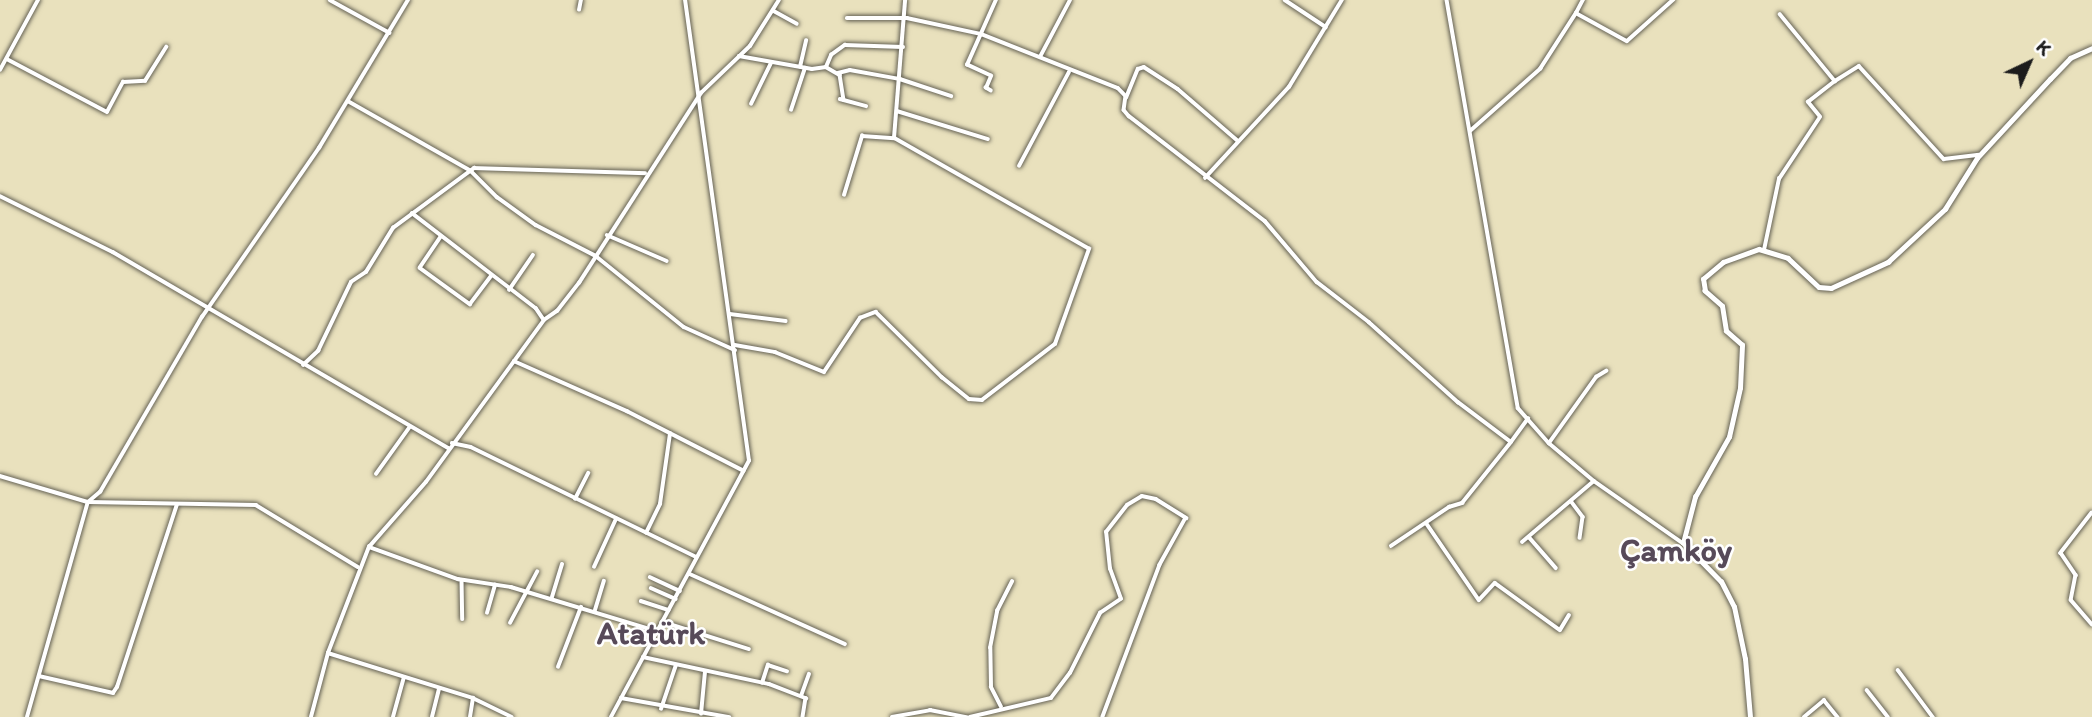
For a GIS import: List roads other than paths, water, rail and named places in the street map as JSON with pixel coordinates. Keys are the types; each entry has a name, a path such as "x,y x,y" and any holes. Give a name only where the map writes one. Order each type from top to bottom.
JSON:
{"street":[{"path":"0,70 38,0"},
{"path":"330,0 390,33"},
{"path":"27,717 88,502 100,492 202,317 211,309 348,101 408,0"},
{"path":"579,10 580,0"},
{"path":"611,717 744,471 748,448 685,0"},
{"path":"311,717 328,653 351,604 358,567 369,547 449,449 544,320 557,312 596,256 646,173 699,98 739,56 774,11 779,0"},
{"path":"894,138 904,47 905,0"},
{"path":"991,91 986,89 991,76 967,65 996,0"},
{"path":"1040,57 1070,0"},
{"path":"1284,0 1326,27"},
{"path":"1205,178 1237,140 1289,87 1342,0"},
{"path":"1447,0 1514,397 1528,419 1549,443 1594,481 1683,543 1721,582 1734,607 1745,659 1750,717"},
{"path":"1471,131 1540,69 1583,0"},
{"path":"1576,13 1627,41 1673,0"},
{"path":"774,11 797,24"},
{"path":"1780,14 1835,81"},
{"path":"847,18 906,18 981,34 1040,57 1069,72 1107,83 1126,98"},
{"path":"791,110 806,41"},
{"path":"825,67 831,55 845,45 904,47"},
{"path":"7,59 107,112 123,82 133,78 145,81 166,47"},
{"path":"1683,543 1695,497 1729,436 1741,388 1742,345 1726,331 1722,306 1705,291 1703,279 1723,262 1764,250 1788,258 1819,287 1847,282 1902,252 1957,195 1979,155 2070,58 2092,48"},
{"path":"739,56 802,68 825,67 838,73 850,70 900,79 951,96"},
{"path":"751,104 771,62"},
{"path":"1764,250 1779,179 1820,117 1808,102 1858,66 1944,159 1979,155"},
{"path":"1237,140 1178,89 1144,67 1138,69 1126,98 1124,110 1129,116 1205,178 1265,221 1317,282 1511,442"},
{"path":"1020,166 1069,72"},
{"path":"838,73 842,100 866,106"},
{"path":"348,101 471,171 488,191 526,218 596,256 684,327 735,347 775,352 824,372 860,318 876,312 942,377 969,399 982,400 1055,344 1088,249 894,138 862,136 844,195"},
{"path":"897,111 988,139"},
{"path":"303,365 318,351 351,282 366,272 393,228 471,171 491,167 646,173"},
{"path":"0,196 81,234 449,449"},
{"path":"412,213 544,320"},
{"path":"607,235 667,261"},
{"path":"441,237 421,268 470,304 491,276"},
{"path":"509,290 533,255"},
{"path":"730,314 786,321"},
{"path":"514,361 744,471"},
{"path":"1549,443 1596,377 1606,371"},
{"path":"1391,546 1450,507 1462,503 1528,419"},
{"path":"376,474 410,428"},
{"path":"646,533 660,504 670,434"},
{"path":"452,443 471,447 698,558"},
{"path":"575,499 588,473"},
{"path":"0,476 88,502 256,505 358,567"},
{"path":"1522,542 1594,481"},
{"path":"892,717 930,710 968,717 1001,707 1051,698 1070,673 1100,613 1121,599 1110,569 1106,532 1127,505 1142,496 1156,499 1185,518 1160,565 1103,717"},
{"path":"1571,501 1583,517 1580,538"},
{"path":"39,676 113,693 177,504"},
{"path":"2092,513 2061,552 2076,572 2071,600 2092,624"},
{"path":"594,567 616,519"},
{"path":"1427,524 1479,600 1495,583 1560,630 1569,615"},
{"path":"1529,537 1556,568"},
{"path":"369,547 462,580 526,590 657,631"},
{"path":"552,597 562,565"},
{"path":"510,623 537,572"},
{"path":"690,574 845,644"},
{"path":"650,577 680,591"},
{"path":"462,580 463,619"},
{"path":"595,610 604,580"},
{"path":"1001,707 991,687 990,648 997,611 1012,582"},
{"path":"487,613 495,584"},
{"path":"650,588 676,599"},
{"path":"641,601 670,610"},
{"path":"558,667 582,606"},
{"path":"663,622 749,649"},
{"path":"328,653 473,698 512,717"},
{"path":"643,657 762,683 801,696 806,698 803,717"},
{"path":"661,709 676,665"},
{"path":"762,683 768,665 787,671"},
{"path":"1898,670 1933,717"},
{"path":"701,714 705,672"},
{"path":"801,696 809,674"},
{"path":"393,717 404,677"},
{"path":"432,717 439,689"},
{"path":"1867,690 1888,717"},
{"path":"470,717 473,698"},
{"path":"621,698 661,709 729,717"},
{"path":"1804,717 1824,700 1838,717"}],"district":[{"name":"Çamköy","path":"1676,550"},
{"name":"Atatürk","path":"651,633"}]}
